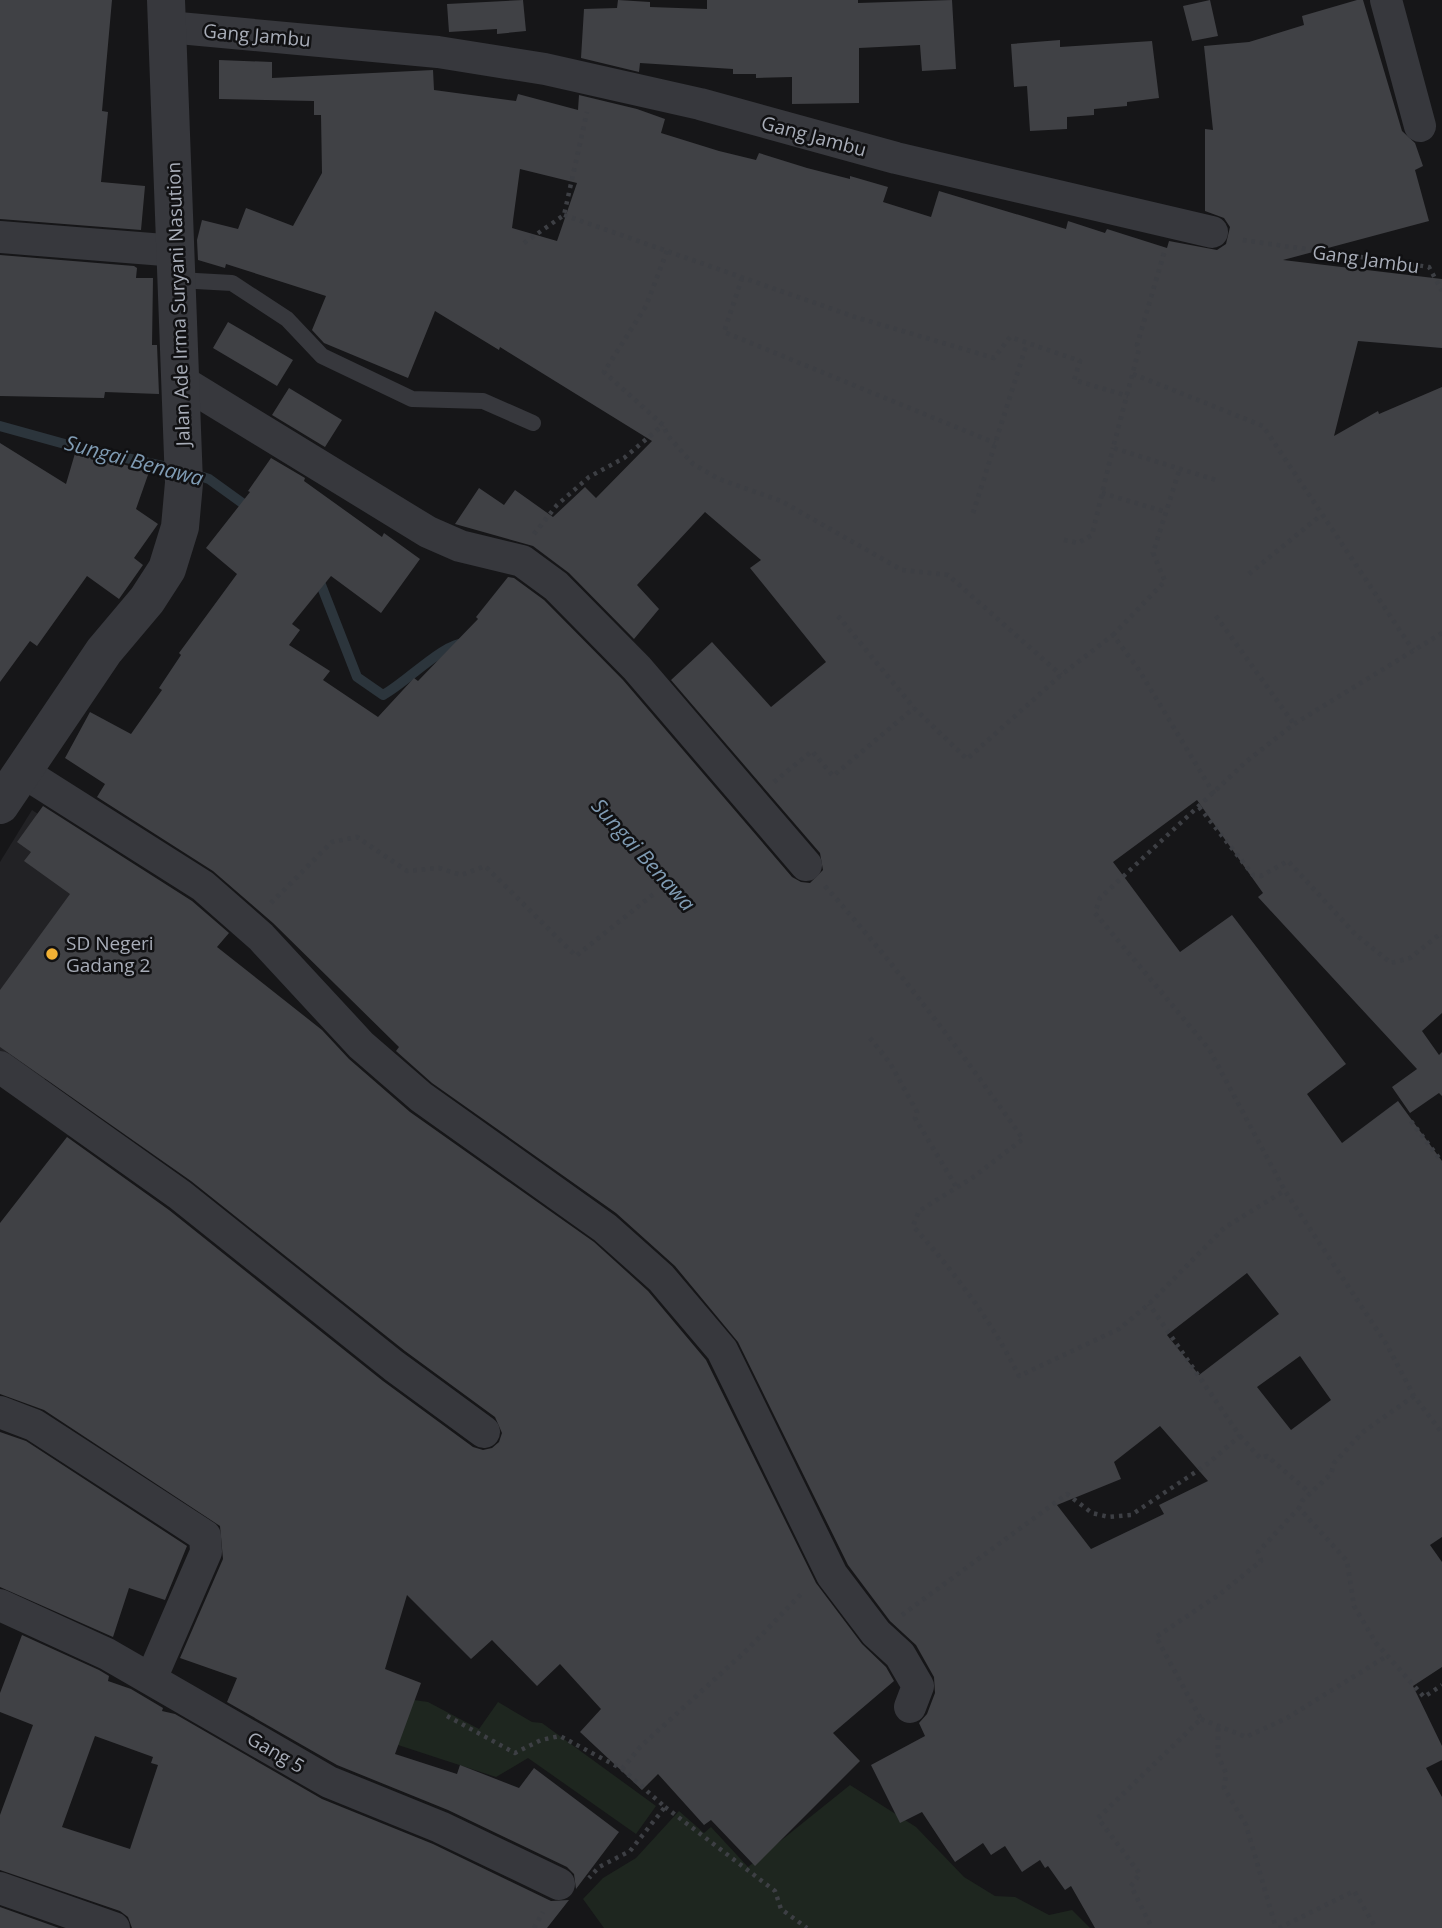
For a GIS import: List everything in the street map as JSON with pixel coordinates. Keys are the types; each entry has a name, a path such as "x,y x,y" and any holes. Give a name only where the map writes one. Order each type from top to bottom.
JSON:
{"street":[{"path":"1386,0 1420,126"},
{"name":"Gang Jambu","path":"167,14 438,52 595,80 700,104 896,158 1212,232"},
{"name":"Jalan Ade Irma Suryani Nasution","path":"0,805 104,651 146,600 167,569 180,527 184,483 178,379 177,265 167,14"},
{"path":"0,237 177,265"},
{"path":"178,379 428,532 460,546 514,558 556,586 637,668 806,865"},
{"path":"23,772 203,886 248,926 361,1045 421,1097 605,1228 661,1278 722,1350 828,1567 876,1633 900,1655 918,1686 910,1707"},
{"path":"0,1068 180,1195 394,1366 484,1432"},
{"path":"0,1412 34,1425 205,1536 206,1552 151,1679"},
{"name":"Gang 5","path":"0,1605 107,1654 329,1782 440,1826 559,1884"},
{"path":"0,1888 114,1928"}],"lane":[{"path":"177,265 232,283 286,319 322,356 412,399 483,401 533,423"}],"path":[{"path":"524,243 564,215 595,80"},
{"path":"564,215 855,317 994,358 1010,337 1080,361 1074,380 1128,396"},
{"path":"1064,540 1078,543 1093,535 1139,349 1137,345 1172,222"},
{"name":"Gang Jambu","path":"1212,232 1253,243 1429,267 1442,291"},
{"path":"667,251 646,306 604,372 663,425 668,436 693,464 719,479 781,500 902,570 948,575 1061,675"},
{"path":"741,278 724,332 995,443"},
{"path":"973,513 1027,343"},
{"path":"1133,374 1263,426 1413,650"},
{"path":"514,558 558,506 589,477 624,458 663,425"},
{"path":"1113,448 1216,480"},
{"path":"838,616 914,708 967,759 1061,675 1113,635 1165,581 1153,553 1180,468"},
{"path":"1102,493 1166,512"},
{"path":"1249,574 1321,515"},
{"path":"1216,616 1294,724"},
{"path":"1442,633 1294,724 1248,761 1100,898 1095,913 1209,1049 1284,1191 1387,1345 1414,1396 1442,1433"},
{"path":"1113,635 1139,670 1214,794"},
{"path":"751,800 811,751 833,776 914,708"},
{"path":"1199,807 1253,875 1261,876 1288,861 1355,934 1391,963 1410,958 1440,934 1442,936"},
{"path":"248,926 332,842 357,837 407,871 439,868 461,875 485,866 576,957 655,893"},
{"path":"806,865 896,967 948,1033 1023,1139 957,1188 919,1211 913,1226 949,1266 996,1331 1019,1376 1119,1329 1149,1304 1224,1228 1284,1191"},
{"path":"870,1038 890,1063 917,1112 915,1118 957,1188"},
{"path":"1411,1121 1442,1162"},
{"path":"1149,1304 1240,1436 1259,1458 1267,1456 1278,1462 1310,1493"},
{"path":"1387,1656 1287,1718 1246,1737 1201,1719 1156,1637 1220,1594 1261,1560 1258,1552 1310,1493 1331,1474 1334,1463 1363,1432 1414,1396"},
{"path":"876,1633 1067,1494 1093,1513 1109,1517 1131,1515 1206,1465 1240,1436"},
{"path":"1299,1507 1347,1561 1354,1606 1387,1656 1424,1697 1442,1685"},
{"path":"622,1769 640,1748 748,1649 828,1567"},
{"path":"447,1716 515,1753 541,1740 561,1736 622,1769 665,1807 775,1891 781,1909 807,1928"},
{"path":"1150,1924 1131,1886 1140,1874 1098,1818 1201,1719"},
{"path":"1218,1728 1219,1756 1226,1773 1224,1788 1246,1825 1278,1928 1354,1891 1376,1928"},
{"path":"559,1884 582,1884 599,1867 630,1851 665,1807"}],"shaded area":[{"name":"SD Negeri Gadang 2","path":"32,810 144,885 76,1036 39,1087 0,1060 0,862"},
{"path":"414,1700 428,1702 479,1729 498,1702 532,1722 542,1723 656,1806 636,1834 528,1758 496,1777 395,1744"},
{"path":"850,1785 916,1827 964,1877 995,1896 1015,1897 1049,1915 1072,1910 1090,1928 604,1928 583,1899 603,1878 636,1858 679,1811 704,1833 711,1827 748,1867"}],"building":[{"path":"0,0 112,0 102,111 108,112 101,182 145,186 141,230 0,219"},
{"path":"523,0 526,31 497,34 497,29 449,32 447,4"},
{"path":"618,0 650,2 650,7 707,9 707,0 858,0 858,3 952,0 956,69 922,71 920,45 859,48 859,103 792,104 792,77 756,78 756,74 733,74 733,69 640,63 639,72 581,58 584,9 617,8"},
{"path":"1210,0 1218,36 1192,41 1183,6"},
{"path":"1363,0 1402,131 1415,143 1423,166 1415,170 1429,221 1283,260 1442,279 1442,348 1358,341 1334,436 1378,411 1379,414 1442,387 1442,1013 1422,1031 1439,1055 1442,1052 1442,1096 1439,1093 1410,1113 1392,1087 1417,1069 1258,897 1263,893 1197,800 1113,862 1180,952 1232,915 1346,1064 1307,1094 1342,1143 1398,1101 1442,1161 1442,1537 1430,1545 1442,1562 1442,1667 1413,1686 1442,1746 1442,1760 1426,1768 1442,1797 1442,1928 1095,1928 1071,1886 1065,1890 1048,1866 1045,1868 1040,1860 1022,1872 1005,1846 991,1855 983,1843 955,1862 922,1812 900,1823 871,1765 925,1736 919,1723 927,1714 935,1693 934,1677 916,1645 890,1621 848,1565 738,1342 675,1266 616,1213 432,1083 396,1051 399,1047 273,923 213,871 97,797 105,784 65,758 90,712 131,734 162,690 159,688 181,655 179,653 237,574 206,548 250,492 248,491 271,458 305,478 304,481 382,537 384,533 420,559 381,613 331,576 292,624 300,630 289,645 330,671 323,680 378,717 414,678 418,681 478,619 476,617 508,577 514,578 544,600 623,680 792,877 810,883 823,870 820,853 671,680 712,642 771,707 826,662 750,568 761,560 705,512 637,585 659,609 634,639 569,573 533,546 455,524 479,488 504,505 515,490 553,517 585,487 596,498 652,441 500,347 499,350 435,311 408,378 324,343 312,330 326,296 226,264 225,268 198,260 197,240 202,220 238,229 246,208 293,226 322,173 321,115 314,115 314,101 219,99 219,60 272,62 272,78 433,70 434,90 516,101 518,94 578,110 579,95 637,109 665,119 661,133 719,151 756,160 759,153 807,168 888,187 883,202 931,217 939,191 1066,229 1068,221 1105,233 1107,229 1167,248 1169,241 1217,250 1226,244 1230,227 1224,218 1205,211 1205,129 1213,130 1204,46 1249,42 1304,25 1302,16","holes":["520,169 577,183 557,241 512,228","1247,1273 1279,1314 1199,1375 1167,1335","1300,1356 1331,1400 1291,1430 1257,1387","1160,1426 1208,1481 1159,1505 1164,1514 1091,1549 1057,1505 1121,1479 1114,1462"]},
{"path":"1060,40 1060,47 1152,41 1159,98 1127,102 1127,106 1094,109 1094,115 1067,117 1067,129 1030,131 1027,86 1014,87 1011,44"},
{"path":"0,255 134,266 137,268 136,278 153,278 152,345 157,345 159,394 105,392 104,398 0,396"},
{"path":"228,322 293,360 277,386 213,348"},
{"path":"289,388 342,420 325,447 272,415"},
{"path":"0,443 66,484 76,450 149,472 136,509 158,524 134,558 143,565 119,599 87,576 37,646 30,641 0,682"},
{"path":"43,806 192,901 229,933 217,947 322,1030 349,1059 410,1112 594,1242 648,1291 706,1360 816,1583 862,1644 886,1667 894,1681 833,1733 860,1761 755,1866 711,1820 704,1825 658,1774 642,1790 580,1732 601,1709 560,1664 537,1686 492,1640 471,1659 407,1595 385,1669 421,1683 395,1754 457,1774 460,1765 519,1788 534,1768 619,1832 576,1889 574,1874 567,1867 448,1810 337,1765 227,1702 237,1678 180,1658 223,1559 220,1526 44,1410 0,1394 0,1223 67,1137 169,1210 383,1381 473,1447 483,1450 492,1448 499,1442 502,1433 495,1417 405,1351 191,1181 0,1047 0,990 70,894 24,861 31,852 17,842"},
{"path":"0,1432 26,1441 187,1546 165,1600 129,1588 113,1637 0,1587"},
{"path":"22,1635 99,1670 109,1676 108,1681 131,1689 163,1708 162,1711 175,1714 322,1799 433,1844 551,1901 569,1900 547,1928 132,1928 128,1917 120,1911 0,1870 0,1815 33,1725 0,1712 0,1693","holes":["95,1736 153,1757 151,1763 158,1765 130,1849 62,1827"]},
{"path":"0,1907 59,1928 0,1928"}],"waterway":[{"name":"Sungai Benawa","path":"0,426 72,446 176,469"},
{"name":"Sungai Benawa","path":"191,473 209,479 252,510"},
{"name":"Sungai Benawa","path":"318,577 357,677 383,695 437,655 458,644 467,643"}],"place":[{"name":"SD Negeri Gadang 2","path":"52,954"}]}
